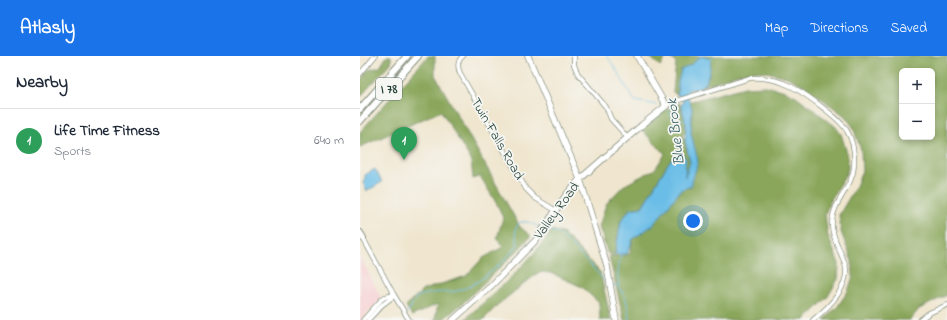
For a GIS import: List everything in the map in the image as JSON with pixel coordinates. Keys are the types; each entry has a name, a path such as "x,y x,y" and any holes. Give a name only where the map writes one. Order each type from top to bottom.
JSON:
{"highway":[{"name":"I 78","path":"360,121 418,56"},
{"name":"I 78","path":"360,109 405,57"}],"main road":[{"path":"528,56 580,179 609,278 616,320"},
{"path":"637,56 666,106"},
{"name":"Valley Road","path":"453,320 491,286 536,240 555,210 580,179 627,137 666,106"}],"street":[{"path":"360,74 375,56"},
{"name":"Twin Falls Road","path":"462,56 458,61 458,70 526,189 535,198 555,210"},
{"path":"574,56 574,65 577,71 606,107 611,119 627,137"},
{"name":"Valley Road","path":"666,106 750,78 767,79 784,83 811,98 839,121 847,130 852,143 854,168 851,179 834,211 832,222 835,239 845,262 846,277 841,289 829,305 814,320"},
{"path":"361,236 409,320"},
{"path":"363,320 382,299 394,295"},
{"path":"368,320 394,295"},
{"path":"920,320 929,313 947,305"}],"shaded area":[{"path":"360,257 381,298 361,320 360,320"}],"green space":[{"path":"387,56 391,56 391,63 360,97 360,81 368,70 380,67"},
{"path":"428,56 435,56 435,75 520,227 531,236 461,305 442,320 434,320 438,304 412,316 406,306 423,290 466,276 483,258 503,247 497,238 503,218 498,206 480,176 473,179 471,160 441,111 360,147 360,132"},
{"path":"667,56 660,66 650,57 645,57"},
{"path":"667,56 701,56 692,64 681,70 677,95 673,92 676,62"},
{"path":"701,56 947,56 947,295 919,309 910,320 824,320 838,306 848,291 853,276 852,261 841,232 839,215 856,186 862,171 861,150 853,127 845,116 803,85 787,77 767,72 755,71 741,73 696,89 706,83 710,70"},
{"path":"765,86 782,90 796,96 835,126 841,134 847,153 848,169 830,201 825,214 828,236 839,264 838,279 827,298 805,320 624,320 609,256 627,255 630,253 633,239 653,225 681,190 697,161 691,133 692,108 688,101 745,87"},
{"path":"679,103 686,123 686,132 682,135 690,162 684,180 680,150 669,162 642,207 630,209 621,221 615,254 608,254 599,227 606,204 623,186 655,169 665,154 642,130 665,110"},
{"path":"552,230 564,234 600,272 611,320 600,320 599,303 582,287 551,273 539,272 500,303 483,320 464,320 522,266 543,243"}],"water":[{"path":"701,56 711,59 710,70 706,83 696,89 688,90 687,95 692,108 691,133 698,161 691,186 681,190 653,225 633,239 627,254 615,254 621,221 630,209 642,207 669,162 680,150 686,159 685,177 690,162 685,141 686,123 681,105 683,102 681,97 677,95 678,82 681,70 692,64"},
{"path":"375,169 382,182 367,191 363,183 365,175"}],"waterway":[{"path":"607,56 635,101 657,105"},
{"name":"Blue Brook","path":"711,60 714,56"},
{"path":"668,109 674,118"},
{"path":"677,119 686,121"},
{"path":"407,313 417,297 430,293 457,291 482,279 506,259 518,245 516,227 520,222 528,222 542,228"},
{"path":"545,229 558,233 606,282"},
{"name":"Blue Brook","path":"619,286 618,274 621,254"},
{"path":"611,284 620,289 626,298 629,320"}],"place":[{"name":"Life Time Fitness","path":"404,160"}]}
